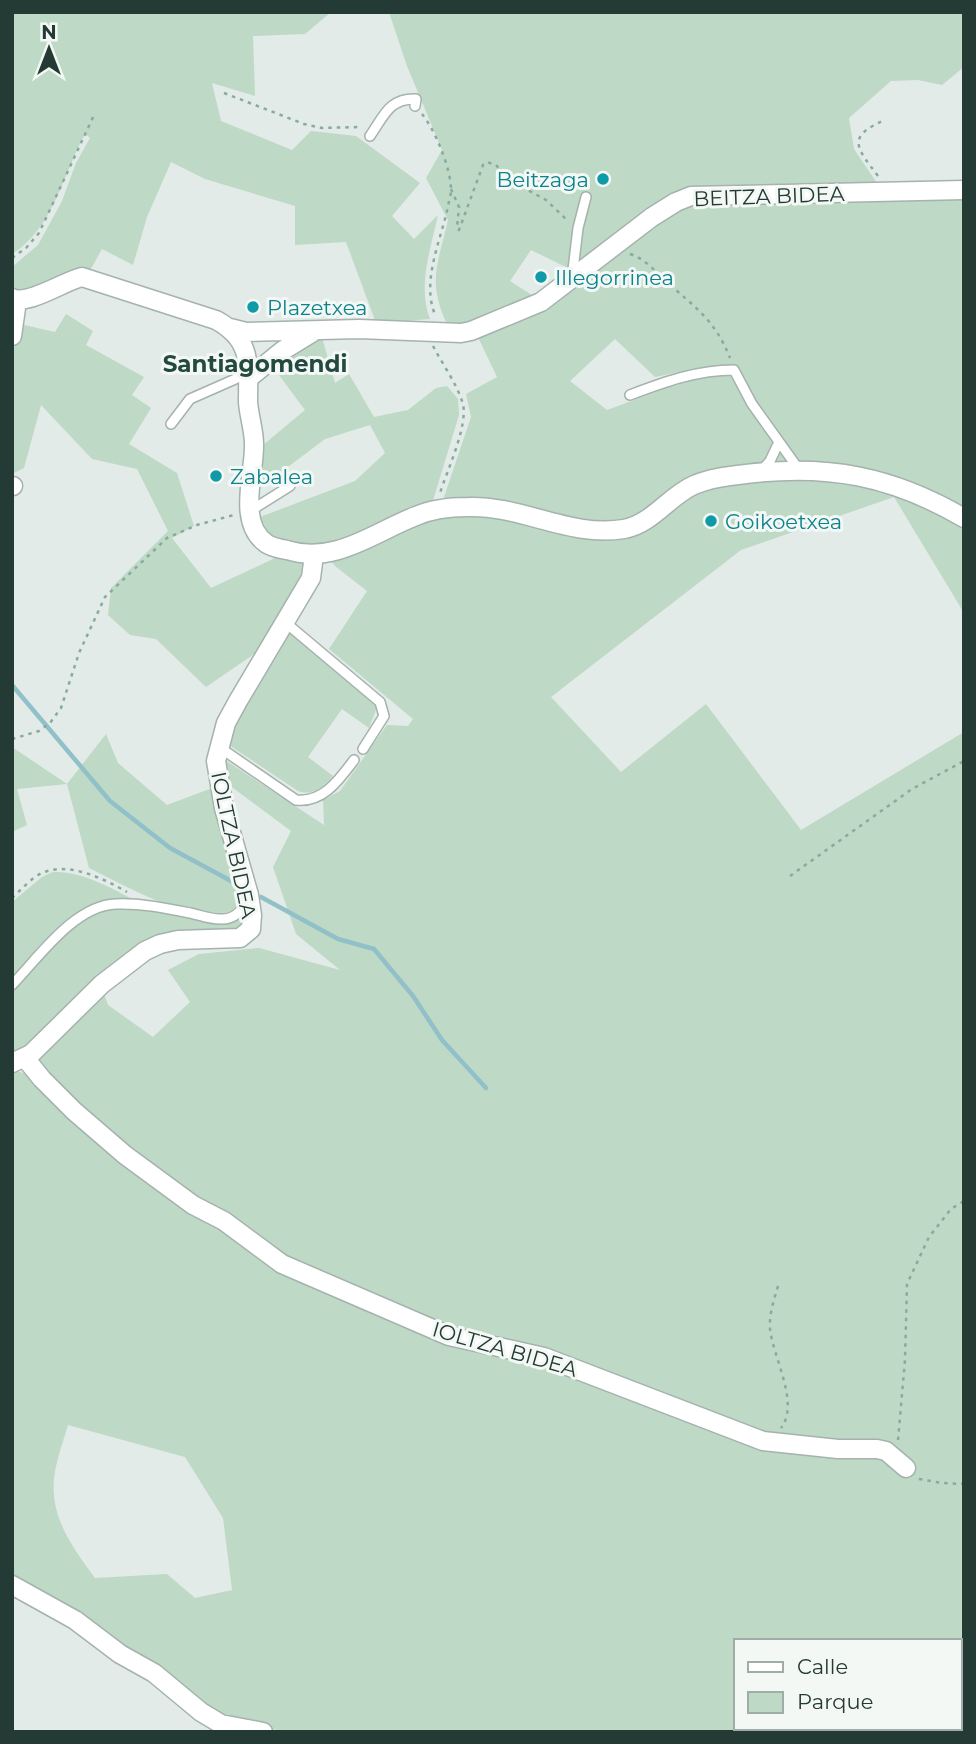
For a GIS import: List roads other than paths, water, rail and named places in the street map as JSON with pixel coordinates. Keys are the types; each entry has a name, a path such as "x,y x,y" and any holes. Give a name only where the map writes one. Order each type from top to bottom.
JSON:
{"street":[{"name":"BEITZA BIDEA","path":"14,300 27,300 82,277 246,332 359,329 461,333 541,302 652,217 691,196 964,190"},
{"path":"12,336 14,300"},
{"path":"230,328 248,358 250,375 248,403 254,444 250,511 257,532 267,544 291,552 314,555 341,550 435,509 492,509 577,528 626,529 650,518 669,499 696,484 760,473 833,471 892,485 929,498 964,518"},
{"name":"BEITZA BIDEA","path":"250,375 315,331"},
{"name":"IOLTZA BIDEA","path":"314,555 311,578 226,723 216,761 249,895 251,929 240,938 178,940 145,951 102,984 31,1054 18,1061 42,1079 125,1155 193,1205 224,1221 282,1264 449,1336 544,1357 763,1441 789,1446 877,1449 886,1451 900,1463"},
{"path":"12,1585 75,1620 221,1724 263,1732"}],"lane":[{"path":"370,136 392,104 403,98 416,99 415,106"},
{"path":"572,278 578,228 586,197"},
{"path":"630,394 691,374 734,370 752,404 800,471"},
{"path":"171,424 190,399 250,375"},
{"path":"760,473 770,461 779,442"},
{"path":"250,511 289,486"},
{"path":"286,623 380,702 384,716 363,749"},
{"path":"219,747 296,800 306,802 321,796 354,760"},
{"path":"12,985 74,921 93,908 113,904 148,904 221,919 234,916 243,909 249,895"}],"waterway":[{"path":"12,685 110,801 170,848 233,882"},
{"path":"261,897 338,939 374,949 413,996 442,1040 486,1088"}],"place":[{"name":"Beitzaga","path":"603,179"},
{"name":"Illegorrinea","path":"541,277"},
{"name":"Plazetxea","path":"253,307"},
{"name":"Zabalea","path":"216,476"},
{"name":"Goikoetxea","path":"711,521"}],"district":[{"name":"Santiagomendi","path":"255,364"}]}
